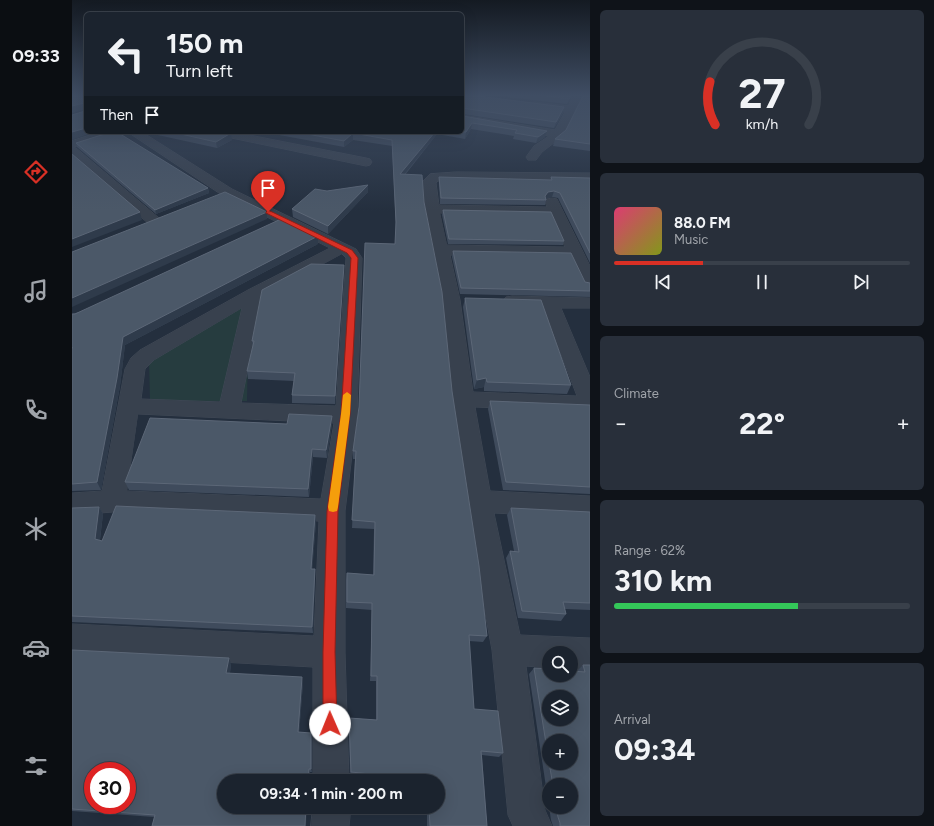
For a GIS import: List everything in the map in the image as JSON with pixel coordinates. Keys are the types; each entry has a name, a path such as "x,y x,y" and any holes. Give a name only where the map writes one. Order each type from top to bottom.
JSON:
{"street":[{"path":"72,144 103,135"},
{"path":"137,135 220,195 282,219 350,252 353,255 355,266 346,414 332,511 329,652 331,774"},
{"path":"230,135 366,162"},
{"path":"532,157 538,149 558,135"},
{"path":"72,151 154,221"},
{"path":"533,826 527,815 508,650 487,548 463,399 459,300 440,250 432,209 429,182 435,178 456,176 590,177"},
{"path":"432,209 554,207 590,283"},
{"path":"140,227 169,215"},
{"path":"261,229 282,219"},
{"path":"112,501 135,369 138,363 147,355 254,294 342,248"},
{"path":"440,250 575,252"},
{"path":"228,409 254,294"},
{"path":"497,301 590,303"},
{"path":"463,399 590,403 550,303"},
{"path":"129,406 346,414"},
{"path":"72,504 112,501 332,511"},
{"path":"480,501 590,507"},
{"path":"72,639 329,652"},
{"path":"508,650 590,654"},
{"path":"330,826 331,814"}],"green space":[{"path":"249,300 247,401 150,401 149,362"}],"building":[{"path":"103,135 121,135 208,188 155,210 76,143"},
{"path":"183,135 228,135 216,142"},
{"path":"310,135 351,135 344,141"},
{"path":"362,135 433,135 400,174 422,175 424,202 442,292 452,391 479,566 487,636 469,635 474,709 498,711 503,753 481,751 487,826 430,826 429,814 445,814 445,774 370,774 351,772 349,718 377,720 377,676 371,676 372,603 347,602 347,573 374,575 375,522 352,520 356,451 353,451 359,407 365,243 395,244 396,222 392,140"},
{"path":"524,135 542,135 538,137"},
{"path":"560,135 590,135 590,144 555,139"},
{"path":"72,154 140,212 72,239"},
{"path":"439,177 552,180 551,177 590,178 590,253 560,193 554,191 548,192 545,196 546,200 441,198"},
{"path":"368,185 328,226 292,209 315,189 327,191"},
{"path":"225,192 267,212 72,298 72,252"},
{"path":"443,210 551,212 564,241 449,239"},
{"path":"281,219 318,236 123,337 117,378 97,482 72,484 72,314 75,314"},
{"path":"453,251 571,253 585,282 590,283 590,291 461,288"},
{"path":"311,264 344,265 335,396 292,395 295,373 247,371 254,341 252,341 262,290"},
{"path":"465,298 541,300 571,385 487,382 486,378 477,380"},
{"path":"490,401 590,405 590,487 506,482"},
{"path":"289,414 332,416 326,450 312,449 308,489 125,482 150,418 287,424"},
{"path":"116,506 315,515 311,569 315,569 312,627 72,616 72,508 99,507 95,539 102,541"},
{"path":"511,508 590,512 590,603 563,602 566,614 522,611 510,551 519,552"},
{"path":"72,650 229,658 226,673 302,677 298,732 311,733 311,769 309,769 309,774 217,774 217,814 306,814 305,826 152,826 155,815 136,814 136,762 84,762 84,810 72,809"},
{"path":"583,665 590,665 590,826 560,826 557,814 578,814 578,778 552,778 550,770 578,770 578,734 545,734 543,726 578,726 578,690 542,690 542,718 534,668 542,669 542,682 578,682 578,672 585,672"}],"slow traffic":[{"path":"333,507 346,414 347,395"}],"route":[{"path":"268,212 350,252 353,255 355,266 346,414 332,511 329,652 330,724"}]}
